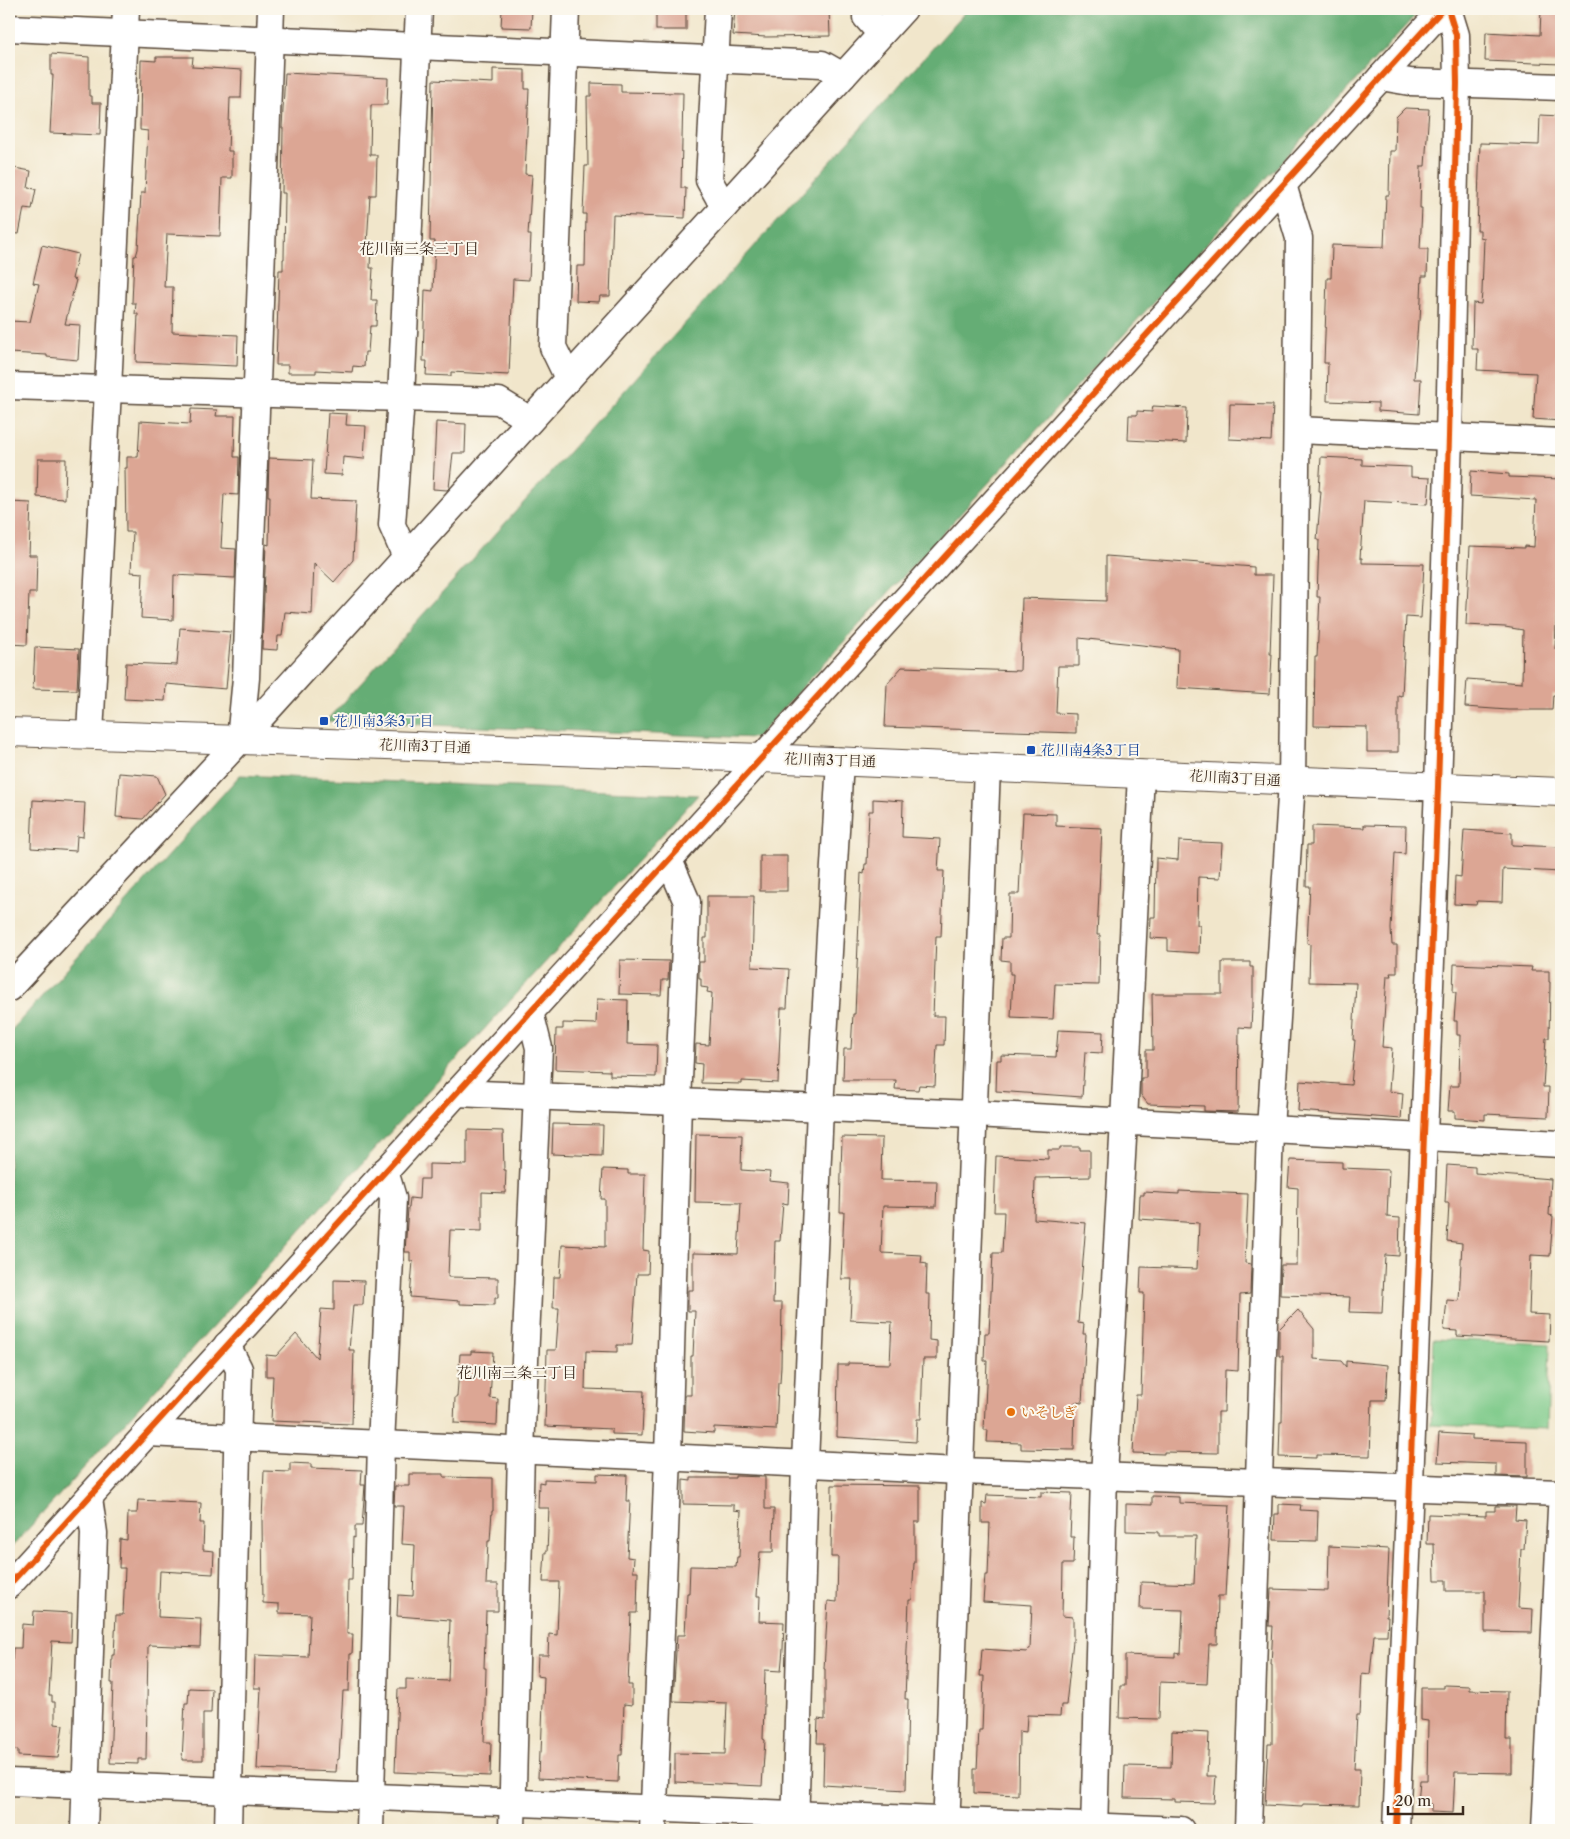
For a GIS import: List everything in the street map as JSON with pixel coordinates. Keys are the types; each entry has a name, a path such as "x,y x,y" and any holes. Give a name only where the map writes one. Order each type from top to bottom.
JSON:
{"street":[{"path":"240,740 246,678 271,9"},
{"path":"406,557 392,525 401,398 419,9"},
{"path":"566,9 553,347 568,378"},
{"path":"718,9 709,180 724,207"},
{"path":"867,9 866,17 880,34"},
{"path":"9,988 240,740 904,9"},
{"path":"9,1585 1443,9"},
{"path":"1396,1830 1438,787 1449,437 1457,83 1456,35 1448,9"},
{"path":"90,734 125,21"},
{"path":"9,28 125,21 269,40 822,64 843,76"},
{"path":"1381,77 1410,82 1561,87"},
{"path":"1248,1830 1270,1129 1292,780 1299,238 1283,184"},
{"path":"9,386 499,401 530,420"},
{"path":"1297,430 1561,442"},
{"name":"花川南3丁目通","path":"9,732 840,761 1561,792"},
{"path":"795,1822 805,1464 820,1108 840,761"},
{"path":"946,1826 987,767"},
{"path":"1095,1829 1104,1476 1141,774"},
{"path":"653,1819 668,1457 678,1102 687,902 669,860"},
{"path":"512,1830 520,1450 539,1048 530,1012"},
{"path":"456,1093 974,1114 1561,1144"},
{"path":"370,1830 381,1444 393,1198 385,1171"},
{"path":"227,1345 239,1369 228,1830"},
{"path":"147,1433 960,1471 1561,1493"},
{"path":"84,1830 94,1533 88,1498"},
{"path":"1546,1830 1561,1509"},
{"path":"9,1782 514,1803 653,1819 1181,1830"}],"green space":[{"path":"968,9 1421,9 756,738 327,721"},
{"path":"240,775 698,795 9,1550 9,1033"},
{"path":"1434,1339 1550,1344 1547,1429 1431,1425"}],"building":[{"path":"502,9 532,9 531,28 501,27"},
{"path":"656,9 686,9 686,30 656,30"},
{"path":"735,9 829,9 830,36 766,37 733,35"},
{"path":"1541,9 1561,9 1561,64 1485,61 1486,32 1540,35"},
{"path":"51,54 89,57 89,96 92,96 92,103 101,103 100,135 50,133 53,75 51,75"},
{"path":"156,57 193,57 192,67 242,70 241,98 230,98 228,151 232,151 232,178 222,178 220,236 167,234 164,287 173,287 172,332 238,335 237,366 136,362 138,314 135,314 136,303 132,303 134,256 136,256 138,249 141,193 145,193 148,131 140,130 141,60 156,61"},
{"path":"493,69 525,70 525,89 529,89 525,174 532,175 528,235 531,235 529,280 513,279 509,375 451,372 451,376 426,375 427,361 423,361 425,290 433,291 435,241 430,241 433,80 493,83"},
{"path":"285,73 388,78 387,105 371,105 370,155 377,155 376,195 370,195 367,245 371,245 370,268 373,268 371,300 377,300 376,326 370,326 368,352 365,352 364,367 353,366 352,372 316,370 316,373 288,373 288,365 276,365 279,270 283,270 284,259 285,193 282,193 282,128"},
{"path":"591,83 621,84 621,92 683,93 681,188 686,188 685,218 613,215 610,296 600,296 599,302 576,301 577,266 585,266 586,214 583,214 585,166 588,166 587,96 591,96"},
{"path":"1405,108 1429,109 1425,166 1421,166 1420,208 1422,208 1420,249 1428,249 1427,276 1422,276 1414,379 1421,379 1419,414 1378,411 1378,403 1327,401 1328,363 1324,363 1327,278 1331,278 1332,245 1384,247 1386,195 1389,195 1390,151 1395,151 1396,117"},
{"path":"1540,115 1561,116 1561,421 1533,419 1536,373 1477,370 1478,349 1472,349 1473,303 1481,304 1482,292 1484,238 1480,237 1480,230 1477,230 1480,143 1539,145"},
{"path":"9,167 31,171 28,188 36,189 32,209 24,208 19,234 9,233"},
{"path":"42,245 78,254 72,279 76,280 65,324 80,325 78,360 47,357 47,355 9,353 9,321 30,322 39,284 33,283"},
{"path":"1230,404 1273,405 1271,441 1229,439"},
{"path":"1153,406 1187,408 1186,443 1128,440 1129,415 1137,415 1137,411 1152,412"},
{"path":"191,409 217,410 216,416 235,416 234,457 239,457 238,495 224,494 221,548 236,549 235,578 174,575 173,620 141,618 143,573 131,572 133,532 126,532 125,468 127,468 127,457 138,457 140,421 190,424"},
{"path":"328,413 347,414 346,425 366,426 364,459 343,457 342,475 324,474"},
{"path":"436,422 466,424 465,453 453,453 449,488 447,490 433,489"},
{"path":"1321,457 1362,459 1362,465 1411,467 1411,477 1430,478 1428,504 1364,501 1360,558 1362,558 1362,563 1424,564 1421,618 1406,617 1402,696 1398,695 1398,752 1367,752 1367,727 1314,726 1315,657 1317,657 1320,597 1317,597 1319,540 1317,540 1321,491 1319,491"},
{"path":"269,458 313,460 311,499 356,501 353,560 334,582 314,563 312,614 285,612 282,636 278,636 277,650 262,649 266,544 269,545"},
{"path":"38,459 66,459 65,499 37,497"},
{"path":"1471,471 1509,474 1509,477 1561,479 1561,599 1557,599 1555,649 1561,650 1561,672 1559,695 1553,695 1552,710 1508,710 1465,707 1467,679 1522,683 1523,630 1466,625 1470,546 1534,547 1536,500 1470,496"},
{"path":"9,502 31,503 29,555 37,555 36,593 29,593 27,645 9,644"},
{"path":"1106,556 1254,567 1254,575 1273,575 1270,694 1177,688 1178,649 1079,638 1079,666 1058,666 1056,713 1076,714 1076,733 885,727 887,684 902,667 1020,671 1022,598 1106,601"},
{"path":"180,628 231,632 226,689 166,684 165,701 124,699 126,663 177,665"},
{"path":"35,647 79,649 77,690 33,689"},
{"path":"119,773 157,776 165,794 143,819 116,817"},
{"path":"873,799 903,801 902,837 940,839 938,871 944,871 941,936 936,936 933,1016 945,1016 944,1045 937,1045 935,1086 919,1085 918,1090 895,1089 896,1080 843,1080 844,1049 851,1049 853,1014 855,1014 861,873 864,874 865,864 867,864 869,811 873,811"},
{"path":"33,800 85,803 83,837 77,836 76,851 31,848"},
{"path":"1023,813 1056,814 1056,826 1102,828 1097,935 1100,935 1099,985 1055,984 1053,1019 1011,1017 1013,974 1010,974 1010,961 1001,960 1002,938 1009,938 1010,894 1019,894"},
{"path":"1364,825 1406,826 1405,854 1395,853 1391,929 1392,945 1397,945 1397,973 1390,973 1391,976 1387,976 1382,1047 1392,1048 1389,1091 1403,1093 1401,1119 1298,1111 1300,1081 1351,1085 1355,1040 1353,1040 1356,983 1309,982 1310,944 1307,943 1310,886 1306,886 1307,845 1312,845 1312,826 1364,828"},
{"path":"1464,830 1512,833 1512,845 1561,847 1561,872 1503,869 1502,902 1477,901 1476,905 1454,904 1455,876 1461,877"},
{"path":"1179,841 1222,843 1220,878 1198,877 1197,925 1200,925 1199,953 1168,951 1168,939 1150,938 1151,917 1155,917 1156,858 1178,860"},
{"path":"760,856 787,856 787,891 760,891"},
{"path":"707,896 754,896 752,967 789,969 787,1008 781,1008 778,1083 742,1081 742,1084 701,1083 702,1064 695,1063 696,1044 709,1045 712,993 707,992 708,988 701,987 701,979 699,979 699,962 704,962 704,938 707,938"},
{"path":"620,960 669,961 668,980 662,980 661,995 619,994"},
{"path":"1222,962 1250,962 1250,967 1253,967 1251,1028 1239,1027 1238,1112 1204,1111 1204,1106 1148,1104 1141,1095 1141,1078 1146,1078 1146,1050 1153,1050 1152,994 1222,994"},
{"path":"1454,964 1532,967 1531,971 1549,971 1549,1038 1546,1038 1543,1087 1549,1087 1548,1117 1485,1114 1485,1120 1455,1118 1455,1111 1448,1111 1450,1086 1459,1086 1460,1035 1457,1035 1457,1021 1454,1021 1456,992 1453,992"},
{"path":"597,999 628,1000 627,1044 657,1045 656,1077 610,1076 610,1071 555,1069 556,1029 563,1029 563,1023 596,1024"},
{"path":"1058,1030 1103,1032 1102,1053 1085,1052 1082,1097 996,1091 997,1060 1001,1060 1001,1055 1056,1057"},
{"path":"553,1124 603,1125 602,1156 552,1154"},
{"path":"467,1130 503,1131 504,1170 506,1170 505,1193 482,1192 482,1231 450,1230 448,1277 498,1278 498,1298 495,1298 495,1305 460,1304 460,1301 410,1297 413,1261 410,1261 410,1252 405,1252 410,1198 419,1199 420,1179 429,1179 429,1164 467,1165"},
{"path":"696,1134 742,1135 741,1170 770,1172 769,1181 789,1183 788,1204 783,1203 780,1241 775,1241 773,1303 782,1303 781,1366 780,1383 778,1383 776,1430 714,1427 714,1433 684,1431 685,1395 691,1395 691,1356 693,1356 695,1311 688,1311 688,1290 693,1290 693,1253 738,1254 741,1203 695,1202"},
{"path":"842,1137 882,1138 881,1180 937,1181 936,1207 883,1206 881,1253 922,1255 921,1263 927,1264 926,1294 930,1294 929,1340 937,1341 937,1359 923,1359 921,1419 917,1419 916,1442 837,1437 838,1365 848,1365 848,1363 890,1364 892,1322 850,1320 852,1279 841,1279 844,1212 840,1212"},
{"path":"1060,1147 1080,1147 1080,1150 1090,1150 1090,1177 1035,1178 1034,1219 1086,1223 1078,1323 1084,1324 1083,1334 1086,1334 1082,1403 1075,1402 1074,1450 1021,1449 1021,1443 987,1442 988,1430 984,1430 987,1361 984,1361 985,1333 989,1333 993,1253 1002,1253 1004,1212 994,1212 996,1156 1048,1159 1048,1150 1060,1150"},
{"path":"1290,1160 1342,1162 1342,1168 1389,1170 1387,1217 1400,1218 1399,1256 1385,1255 1382,1313 1349,1312 1350,1297 1280,1295 1281,1265 1297,1265 1298,1188 1288,1187"},
{"path":"1447,1165 1475,1167 1475,1173 1551,1179 1549,1215 1553,1216 1550,1256 1531,1255 1529,1314 1550,1315 1549,1341 1457,1336 1457,1331 1444,1330 1447,1300 1459,1301 1462,1243 1447,1241 1449,1203 1445,1203"},
{"path":"603,1169 628,1170 628,1174 645,1174 643,1250 649,1251 648,1274 637,1274 632,1345 617,1345 617,1352 586,1351 585,1389 644,1391 642,1435 612,1434 612,1429 545,1426 547,1350 556,1350 559,1308 553,1308 554,1277 560,1277 562,1245 605,1247 605,1199 601,1199"},
{"path":"1179,1191 1248,1194 1245,1263 1251,1264 1250,1294 1240,1295 1238,1371 1225,1370 1224,1412 1218,1412 1218,1453 1133,1453 1136,1395 1141,1395 1144,1293 1140,1293 1141,1267 1197,1269 1199,1223 1139,1219 1140,1195 1144,1195 1144,1192 1179,1194"},
{"path":"334,1280 364,1281 363,1305 353,1305 349,1350 354,1350 352,1424 271,1421 273,1376 266,1376 266,1355 276,1356 296,1334 317,1358 321,1309 334,1310"},
{"path":"1298,1310 1314,1329 1314,1359 1341,1361 1346,1367 1346,1361 1388,1365 1386,1400 1372,1400 1370,1456 1316,1455 1316,1458 1279,1457 1280,1422 1282,1422 1283,1356 1279,1356 1279,1329"},
{"path":"471,1351 493,1352 490,1398 498,1399 497,1425 454,1423 460,1354 471,1354"},
{"path":"1439,1433 1472,1435 1472,1439 1527,1441 1527,1477 1496,1476 1496,1464 1437,1462"},
{"path":"290,1463 311,1464 311,1468 362,1470 361,1485 365,1485 362,1526 355,1526 352,1580 348,1580 347,1634 353,1634 352,1654 350,1654 349,1691 343,1691 339,1759 337,1760 336,1772 257,1769 261,1688 254,1688 255,1655 308,1657 310,1614 279,1613 279,1604 263,1603 262,1520 264,1471 290,1472"},
{"path":"409,1474 444,1474 444,1477 493,1478 493,1511 490,1541 488,1541 486,1584 498,1584 498,1611 486,1611 484,1668 486,1668 484,1742 491,1742 490,1776 395,1772 398,1689 406,1689 406,1679 448,1681 450,1620 397,1616 398,1595 413,1596 415,1545 402,1544 404,1506 394,1506 395,1486 409,1486"},
{"path":"597,1474 627,1475 626,1501 630,1501 627,1557 634,1558 633,1571 638,1571 637,1613 631,1613 628,1685 632,1685 632,1705 624,1704 622,1755 619,1755 618,1782 538,1778 539,1752 541,1753 544,1677 537,1676 538,1655 548,1655 549,1634 557,1635 559,1582 543,1582 545,1552 547,1552 549,1508 538,1508 539,1482 544,1483 544,1479 597,1481"},
{"path":"735,1476 765,1477 765,1509 774,1509 773,1552 760,1552 757,1596 760,1596 759,1621 784,1622 781,1671 765,1670 763,1739 765,1740 762,1786 675,1782 675,1753 725,1754 727,1703 673,1701 677,1635 685,1635 690,1566 736,1567 737,1557 739,1557 741,1511 734,1510 734,1505 683,1504 683,1480 691,1481 691,1478 735,1478"},
{"path":"832,1485 920,1486 920,1522 915,1522 915,1563 912,1600 909,1600 905,1699 908,1699 906,1790 823,1785 824,1743 817,1743 818,1719 825,1720 824,1669 828,1601 837,1602 838,1557 831,1557"},
{"path":"1041,1492 1072,1493 1070,1537 1074,1537 1073,1564 1063,1564 1062,1616 1073,1617 1073,1641 1066,1705 1061,1705 1060,1716 1027,1715 1026,1732 1019,1731 1018,1795 974,1793 974,1769 977,1769 979,1730 982,1730 984,1676 980,1676 982,1649 1027,1652 1030,1649 1032,1605 983,1602 985,1575 988,1575 990,1523 982,1523 982,1503 986,1504 987,1495 1041,1497"},
{"path":"1152,1496 1179,1497 1179,1503 1230,1505 1225,1596 1218,1596 1217,1644 1209,1644 1207,1684 1160,1682 1159,1719 1119,1718 1120,1686 1125,1686 1125,1655 1175,1657 1175,1653 1181,1654 1183,1610 1140,1609 1141,1582 1194,1584 1196,1536 1159,1536 1159,1532 1126,1531 1126,1504 1152,1505"},
{"path":"138,1500 201,1503 200,1523 204,1523 203,1550 214,1551 213,1574 160,1571 158,1617 201,1619 200,1647 148,1646 146,1759 138,1759 138,1764 110,1763 113,1683 111,1683 112,1655 114,1655 116,1615 123,1615 125,1568 119,1568 120,1539 127,1540 128,1513 137,1513"},
{"path":"1279,1504 1301,1505 1300,1510 1318,1511 1317,1541 1274,1540 1275,1514 1279,1514"},
{"path":"1495,1506 1516,1506 1515,1519 1526,1520 1524,1549 1521,1549 1518,1608 1533,1609 1532,1633 1485,1632 1485,1591 1446,1591 1446,1580 1435,1580 1434,1544 1427,1544 1428,1514 1486,1516 1486,1511 1495,1511"},
{"path":"1329,1546 1389,1549 1387,1635 1374,1635 1370,1674 1362,1673 1360,1715 1357,1715 1354,1769 1360,1769 1359,1805 1303,1804 1302,1807 1265,1805 1268,1744 1272,1744 1271,1665 1273,1626 1269,1626 1271,1589 1328,1591"},
{"path":"34,1611 72,1613 71,1642 52,1641 49,1695 52,1695 52,1702 55,1702 55,1724 63,1725 58,1758 18,1756 18,1750 9,1749 9,1693 13,1648 21,1648 22,1624 33,1625"},
{"path":"1444,1685 1470,1686 1470,1690 1507,1691 1506,1739 1512,1739 1512,1773 1455,1772 1453,1813 1431,1812 1431,1804 1418,1804 1420,1780 1427,1780 1428,1721 1421,1720 1421,1688 1444,1688"},
{"path":"189,1688 212,1689 211,1713 203,1713 203,1760 182,1760 185,1703 188,1703"},
{"path":"1172,1731 1209,1733 1207,1776 1216,1776 1214,1803 1175,1802 1175,1799 1124,1798 1125,1766 1171,1767"}],"cycle path":[{"path":"9,1585 1443,9"},
{"path":"1396,1830 1438,787 1449,437 1457,83 1456,35 1448,9"}],"place":[{"name":"花川南3条3丁目","path":"324,721"},
{"name":"花川南4条3丁目","path":"1031,750"},
{"name":"いそしぎ","path":"1011,1412"}],"district":[{"name":"花川南三条三丁目","path":"419,249"},
{"name":"花川南三条二丁目","path":"517,1373"}]}
